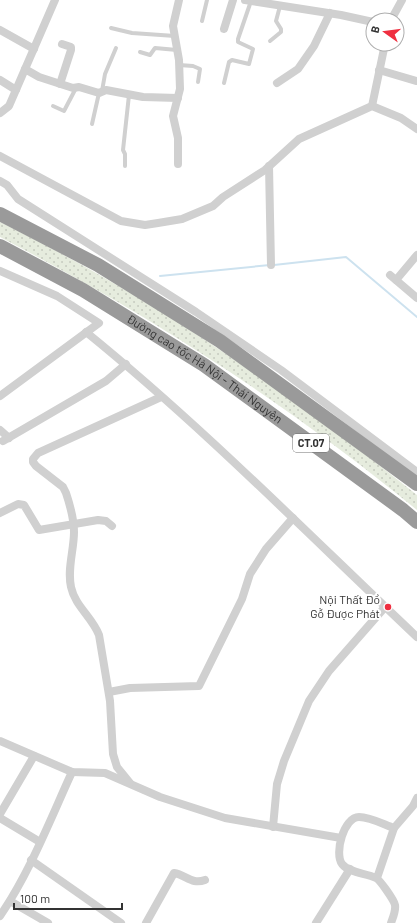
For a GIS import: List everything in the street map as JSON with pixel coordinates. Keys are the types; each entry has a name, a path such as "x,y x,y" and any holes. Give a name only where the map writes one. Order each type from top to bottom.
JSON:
{"highway":[{"name":"CT.07","path":"0,214 98,265 220,341 417,484"},
{"name":"Đường cao tốc Hà Nội - Thái Nguyên","path":"0,246 83,290 204,365 403,510 417,522"}],"street":[{"path":"0,113 9,106 55,0"},
{"path":"178,164 178,138 173,116 180,89 179,66 173,26 179,0"},
{"path":"224,29 233,0"},
{"path":"395,12 402,0"},
{"path":"248,1 330,13 365,20"},
{"path":"277,83 298,69 314,46 330,13"},
{"path":"0,30 34,48"},
{"path":"60,84 71,50 71,47 62,44"},
{"path":"372,106 383,52"},
{"path":"25,69 60,84 76,88 101,92 106,90 129,94 178,98"},
{"path":"379,70 416,82"},
{"path":"0,80 16,90"},
{"path":"0,156 111,216 127,222 145,224 182,219 213,206 223,197 270,166 299,139 372,106 400,118 417,128"},
{"path":"270,166 271,265"},
{"path":"0,180 7,185 18,199 196,312 281,370 417,472"},
{"path":"417,255 393,277 417,298"},
{"path":"0,271 57,296 99,324 0,396"},
{"path":"86,332 126,364 293,518 417,637"},
{"path":"0,430 6,440 106,381 126,364"},
{"path":"130,783 117,767 113,754 109,692 99,635 96,628 76,602 71,587 70,575 73,524 65,490 33,462 34,456 161,397"},
{"path":"0,513 18,504 24,505 39,530 101,520 112,526"},
{"path":"109,692 130,688 199,686 242,599 250,574 266,549 293,518"},
{"path":"273,827 277,784 284,761 310,701 329,671 385,607"},
{"path":"0,741 72,772 105,773 160,797 225,818 341,838"},
{"path":"0,814 34,756"},
{"path":"0,916 10,901 40,842 72,772"},
{"path":"377,878 391,841 394,828 413,806 417,798"},
{"path":"391,923 395,910 394,903 377,878 350,869 342,864 338,851 341,838 348,824 354,818 359,817 394,828"},
{"path":"0,818 40,842"},
{"path":"31,860 121,923"},
{"path":"316,923 350,869"},
{"path":"146,923 164,887 174,873 192,881 199,882 205,880"},
{"path":"10,901 48,923"}],"lane":[{"path":"202,21 207,0"},
{"path":"224,83 229,62 232,60 249,64 253,49 238,42 248,1"},
{"path":"270,41 281,32 281,29 276,21 280,6"},
{"path":"111,28 132,33 175,36"},
{"path":"92,124 106,74 116,48"},
{"path":"140,52 150,55 155,48 177,50"},
{"path":"179,66 198,67 200,69 198,82"},
{"path":"54,106 64,111 76,88"},
{"path":"125,166 125,154 123,150 129,94"}],"shaded area":[{"path":"0,222 55,250 110,281 216,347 267,382 368,456 417,495 417,510 318,433 216,363 109,297 0,237"}],"waterway":[{"path":"274,265 346,257 417,317"},
{"path":"160,276 270,265"}],"place":[{"name":"Nội Thất Đồ Gỗ Được Phát","path":"388,607"}]}
